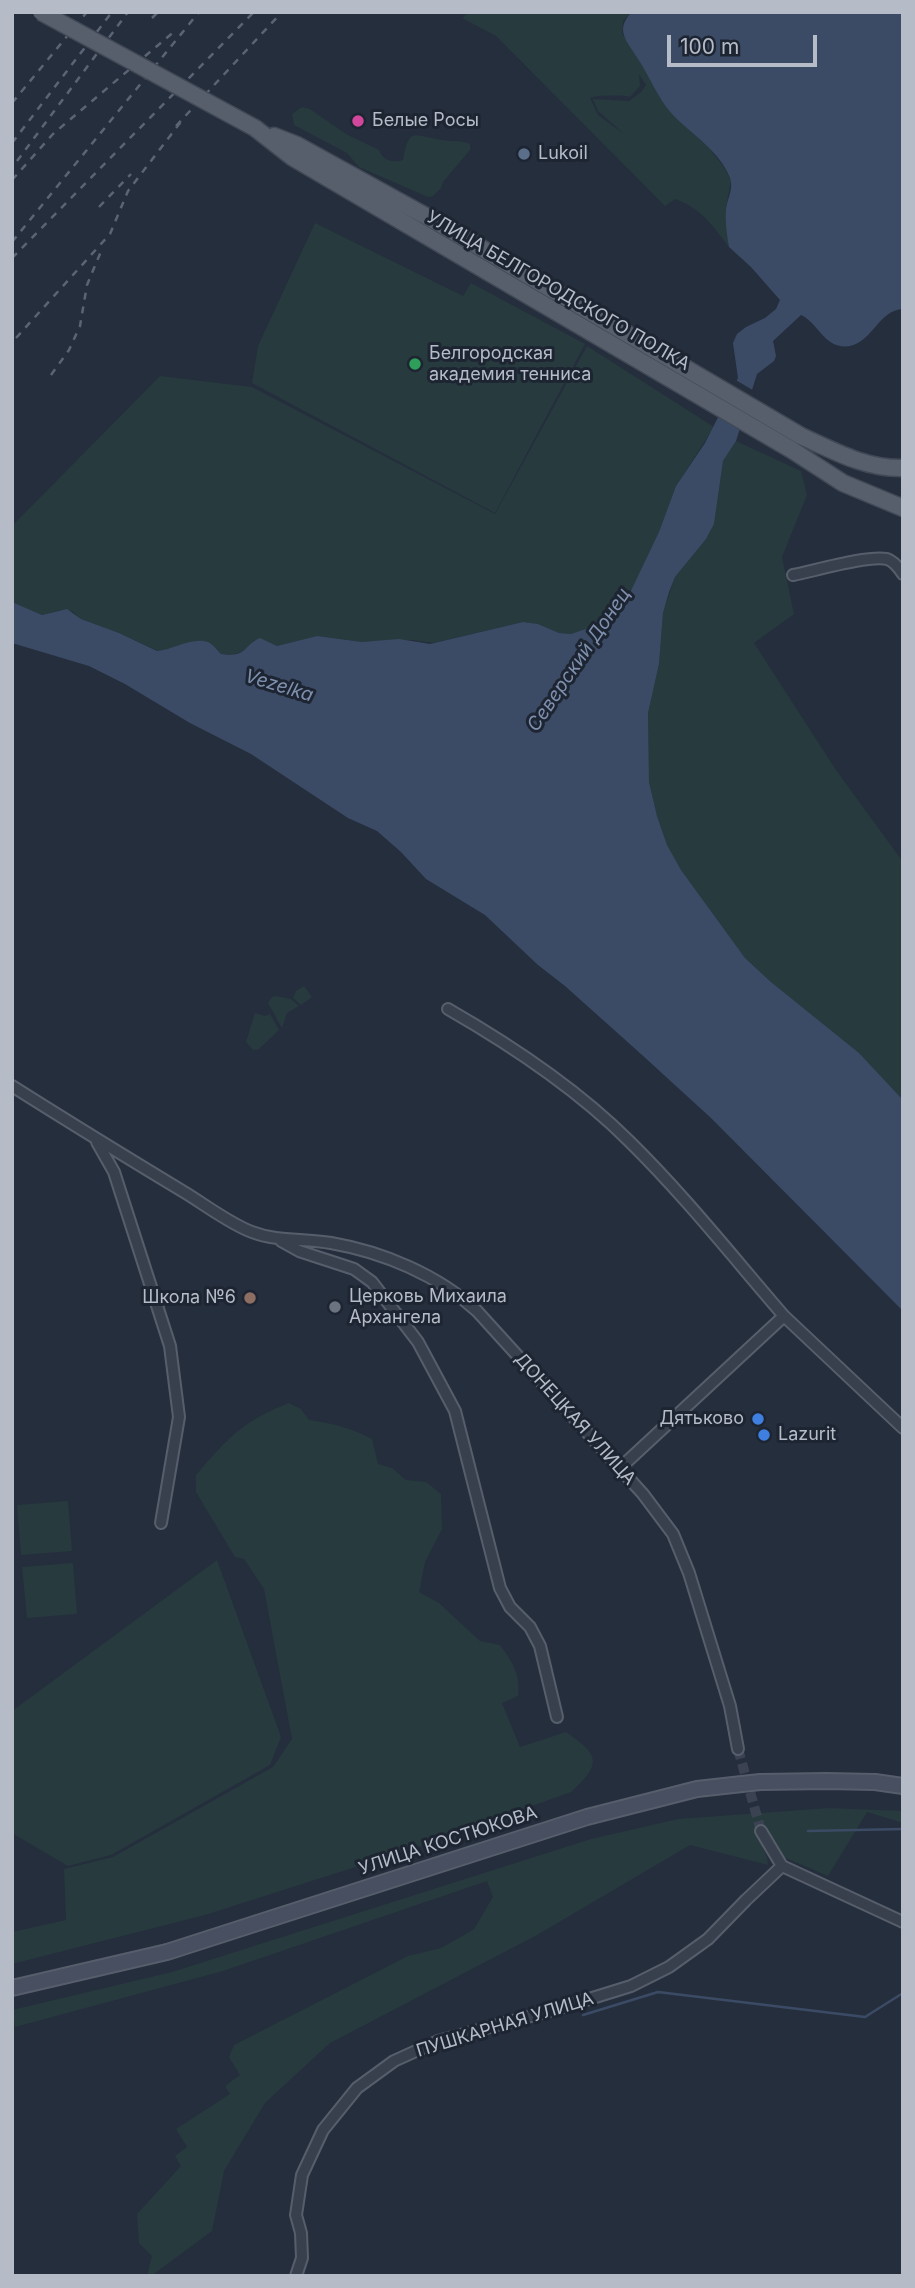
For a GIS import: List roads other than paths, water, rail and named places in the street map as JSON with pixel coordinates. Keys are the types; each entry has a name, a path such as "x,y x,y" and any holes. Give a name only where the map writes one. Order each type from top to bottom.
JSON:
{"main road":[{"name":"УЛИЦА БЕЛГОРОДСКОГО ПОЛКА","path":"41,12 255,128 297,145 442,225 801,436 858,462 888,469 903,468"},
{"name":"УЛИЦА БЕЛГОРОДСКОГО ПОЛКА","path":"255,128 292,157 792,450 843,483 903,508"},
{"name":"УЛИЦА КОСТЮКОВА","path":"12,1988 167,1952 587,1817 697,1788 760,1782 827,1781 875,1782 903,1786"}],"street":[{"path":"793,575 870,559 887,559 898,566 903,574"},
{"path":"448,1009 480,1027 576,1096 628,1140 784,1316 903,1427"},
{"name":"ДОНЕЦКАЯ УЛИЦА","path":"12,1086 96,1140 250,1232 279,1240 328,1242 385,1257 459,1294 478,1311 651,1504 673,1534 689,1573 730,1706 738,1749"},
{"path":"96,1140 118,1183 170,1346 179,1417 161,1523"},
{"path":"279,1240 299,1251 355,1269 372,1282 418,1342 455,1411 500,1588 510,1607 530,1627 540,1646 557,1717"},
{"path":"619,1469 784,1316"},
{"path":"761,1831 782,1866 903,1922"},
{"name":"ПУШКАРНАЯ УЛИЦА","path":"296,2276 302,2258 301,2233 296,2215 302,2175 323,2130 357,2088 394,2060 438,2041 631,1986 669,1967 708,1939 782,1866"}],"water":[{"path":"632,12 903,12 903,309 888,314 865,338 850,346 834,344 801,315 773,341 776,356 774,361 757,374 736,441 723,461 714,524 706,539 675,577 669,592 663,613 659,664 648,713 649,782 667,845 681,870 745,958 859,1053 903,1100 903,1311 711,1118 641,1054 485,915 426,879 377,831 348,818 251,754 190,723 125,684 89,666 12,643 12,602 42,615 67,609 81,619 157,651 202,641 210,643 221,654 230,655 241,653 260,638 277,646 317,636 362,642 399,639 430,644 523,622 571,634 618,618 659,532 676,486 705,443 738,378 733,343 737,334 765,318 776,309 780,300 729,247 726,214 731,190 730,178 719,159 672,114 658,94 624,36 624,24"}],"waterway":[{"path":"808,1831 903,1829"},
{"path":"583,2015 658,1992 865,2017 903,1993"}],"tunnel":[{"path":"738,1749 761,1831"}],"railway":[{"path":"12,103 87,12"},
{"path":"12,143 112,12"},
{"path":"17,161 128,12"},
{"path":"152,18 158,12"},
{"path":"12,242 199,12"},
{"path":"12,258 254,12"},
{"path":"176,126 282,12"},
{"path":"12,180 53,134 176,30"},
{"path":"16,338 110,234 128,191 183,119"},
{"path":"99,207 131,174"},
{"path":"51,375 69,350 80,326 87,285 102,249"}],"place":[{"name":"Белые Росы","path":"358,121"},
{"name":"Lukoil","path":"524,154"},
{"name":"Белгородская академия тенниса","path":"415,364"},
{"name":"Школа №6","path":"250,1298"},
{"name":"Церковь Михаила Архангела","path":"335,1307"},
{"name":"Дятьково","path":"758,1419"},
{"name":"Lazurit","path":"764,1435"}],"water label":[{"name":"Северский Донец","path":"579,660"},
{"name":"Vezelka","path":"279,686"}]}
